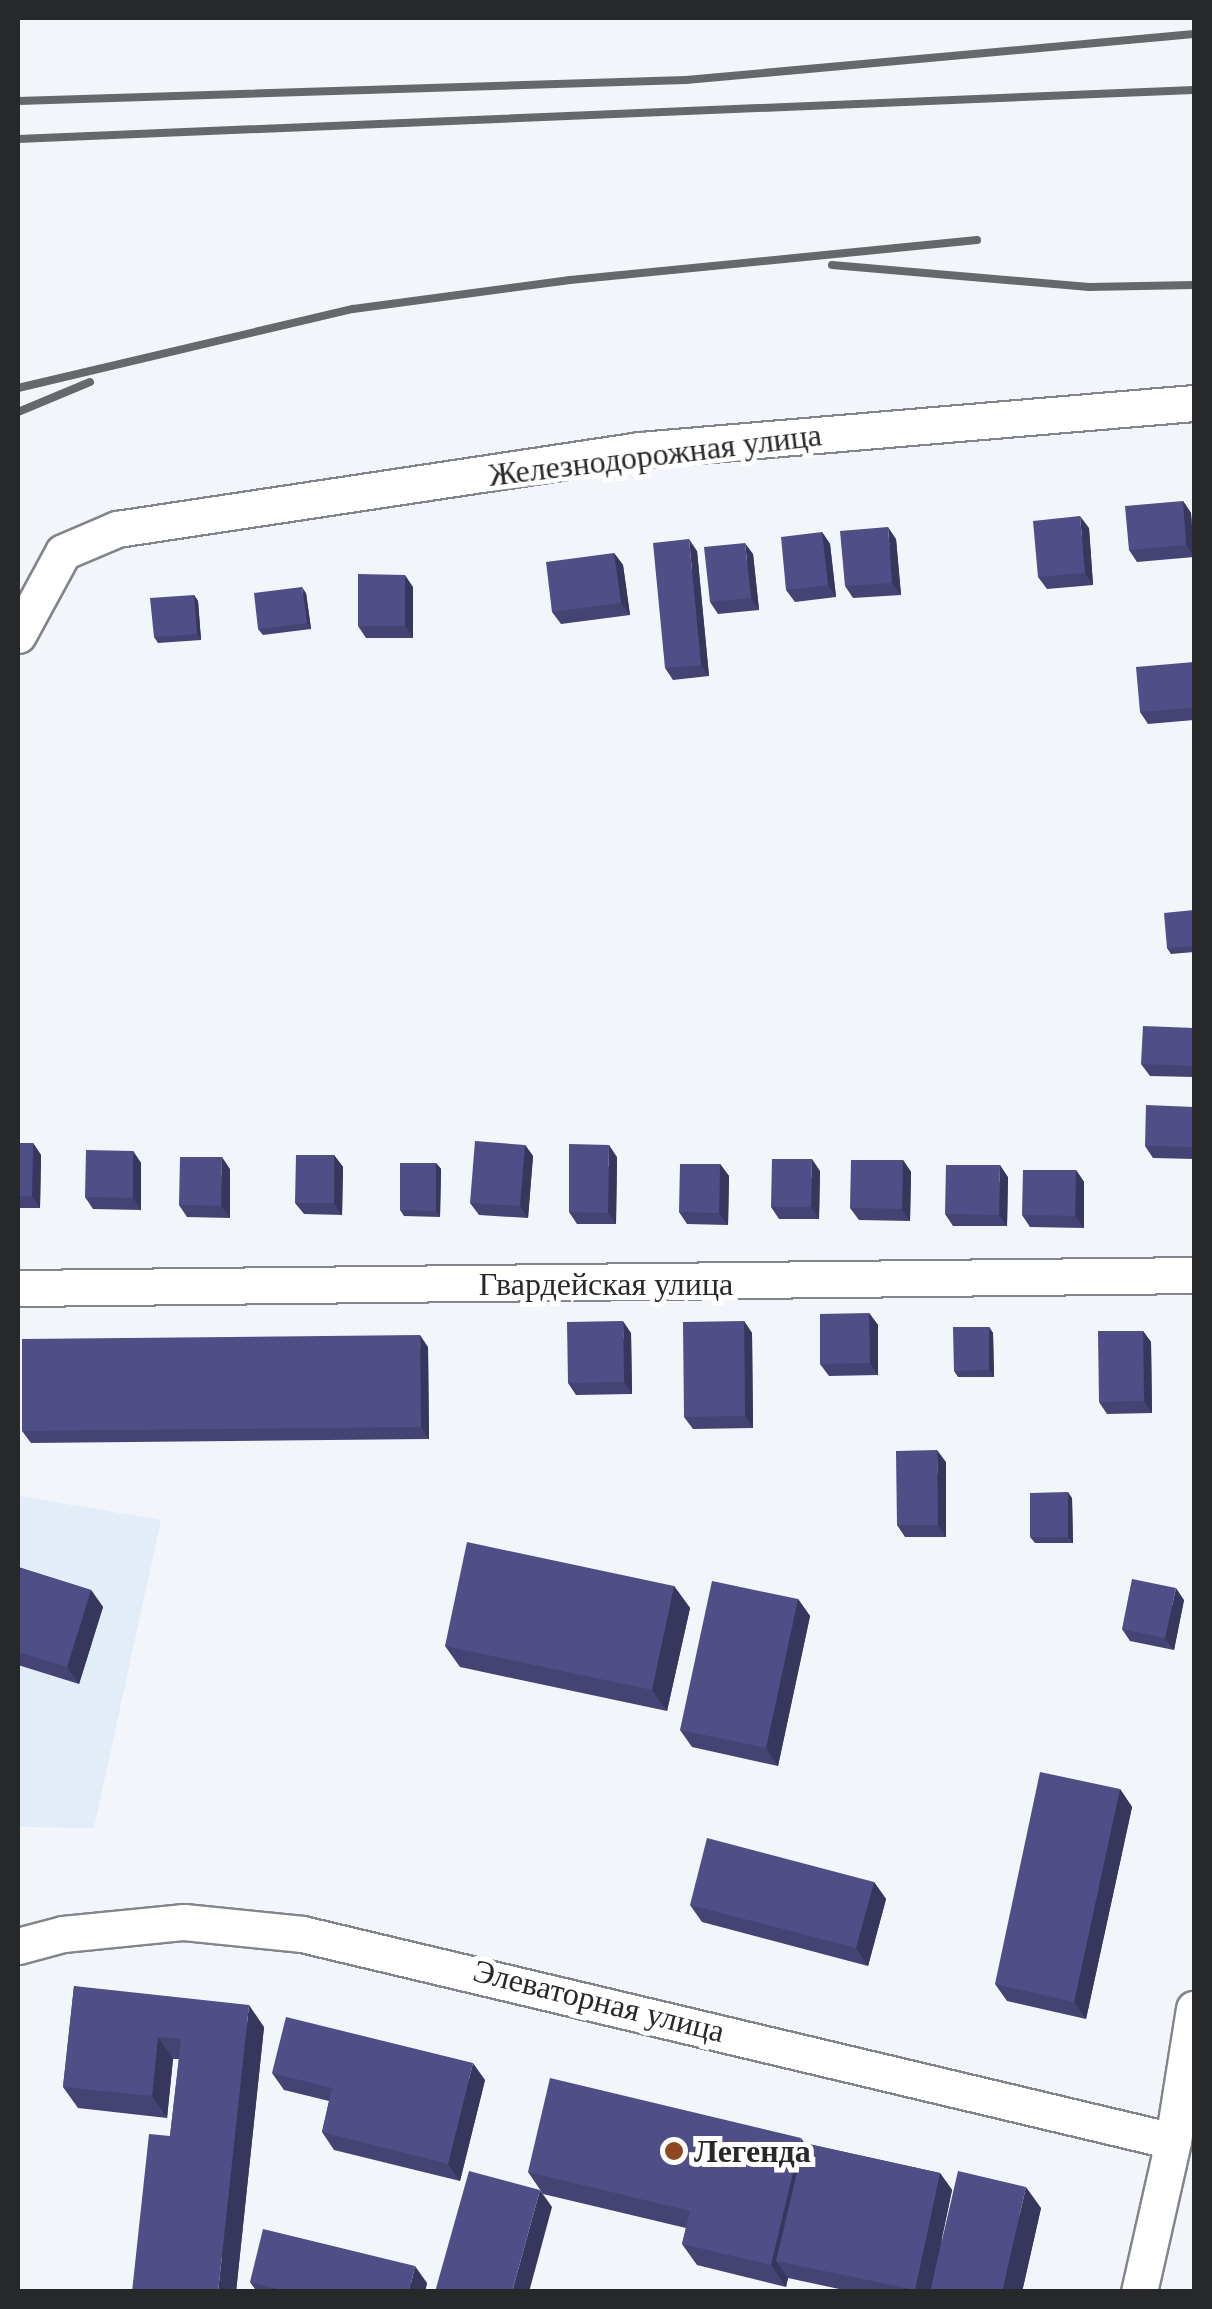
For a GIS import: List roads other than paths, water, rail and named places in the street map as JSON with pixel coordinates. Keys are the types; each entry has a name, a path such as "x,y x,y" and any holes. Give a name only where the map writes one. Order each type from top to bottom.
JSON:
{"street":[{"name":"Железнодорожная улица","path":"18,635 63,552 118,530 640,450 1194,403"},
{"name":"Гвардейская улица","path":"18,1288 1194,1275"},
{"name":"Элеваторная улица","path":"18,1946 62,1934 184,1922 302,1934 1173,2142"},
{"path":"1138,2292 1173,2142 1194,2008"}],"railway":[{"path":"18,101 686,80 1194,34"},
{"path":"18,139 1194,90"},
{"path":"18,388 353,309 570,280 977,240"},
{"path":"832,265 1089,287 1194,285"},
{"path":"18,412 90,382"}],"place":[{"name":"Легенда","path":"674,2151"}]}
